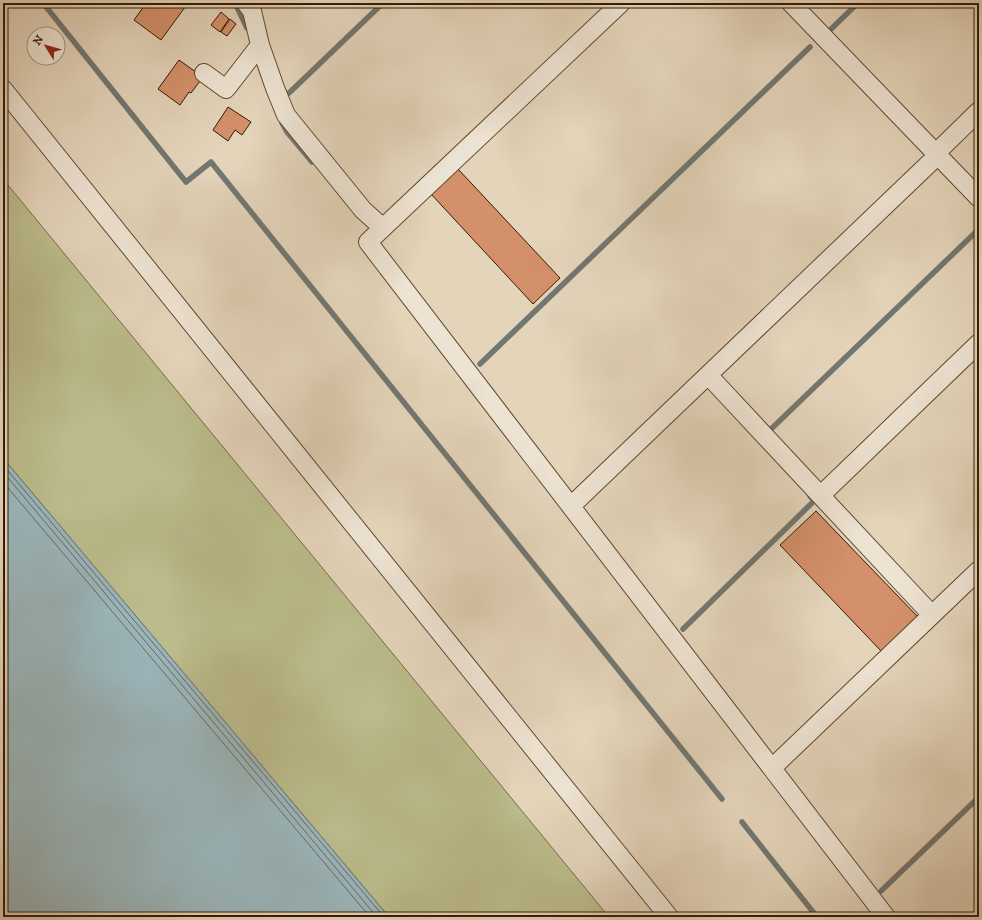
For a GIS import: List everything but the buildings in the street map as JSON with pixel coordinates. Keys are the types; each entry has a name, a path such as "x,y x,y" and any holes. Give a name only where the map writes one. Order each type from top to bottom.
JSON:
{"street":[{"path":"246,3 252,11 260,45 286,115 363,210 383,228"},
{"path":"621,3 368,242 886,917"},
{"path":"791,3 979,198"},
{"path":"204,73 226,89 260,45"},
{"path":"3,89 669,917"},
{"path":"571,506 937,154 979,111"},
{"path":"821,495 979,343"},
{"path":"708,375 932,615"},
{"path":"772,768 979,570"}],"green space":[{"path":"3,179 609,917 389,917 3,458"}],"water":[{"path":"3,458 389,917 3,917"}],"waterway":[{"path":"43,3 186,182 211,162 722,799"},
{"path":"235,3 247,28"},
{"path":"289,93 383,3"},
{"path":"829,31 858,3"},
{"path":"480,364 810,47"},
{"path":"282,123 287,132 312,162"},
{"path":"769,431 979,229"},
{"path":"683,629 814,501 810,496"},
{"path":"881,891 979,797"},
{"path":"742,822 817,917"}]}
